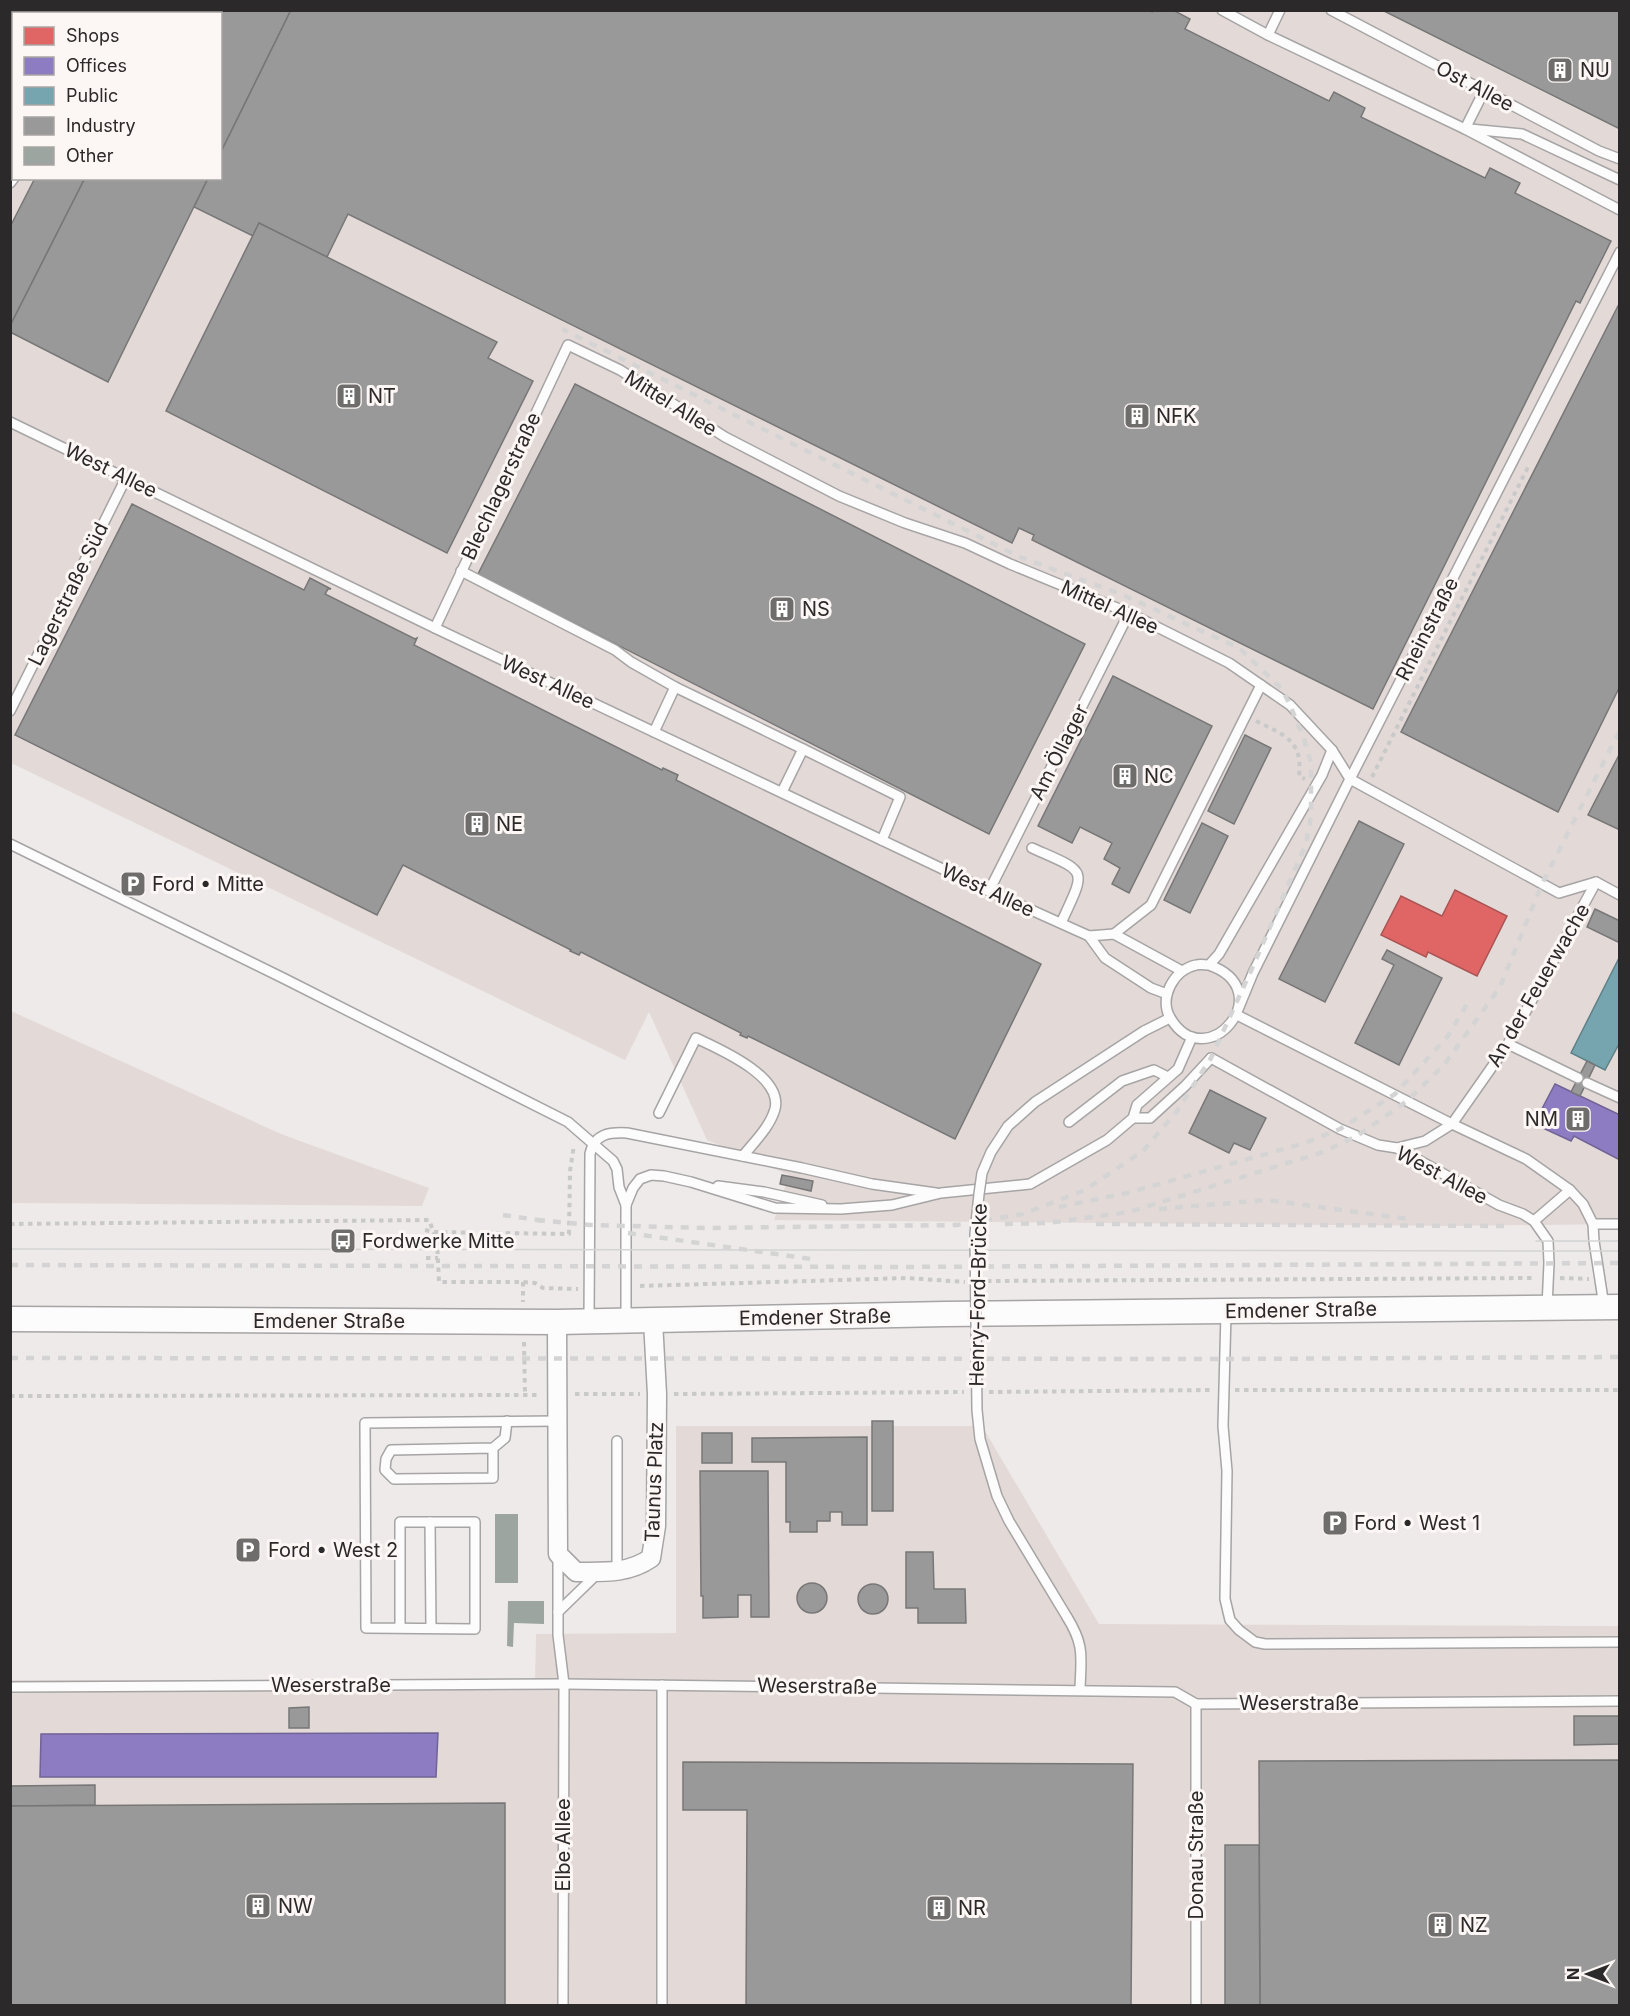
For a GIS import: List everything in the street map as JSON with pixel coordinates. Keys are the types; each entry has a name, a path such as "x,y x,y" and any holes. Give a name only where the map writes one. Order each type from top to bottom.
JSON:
{"street":[{"name":"Emdener Straße","path":"10,1319 626,1322 945,1314 1612,1307"},
{"name":"Taunus Platz","path":"558,1554 576,1572 608,1572 638,1567 651,1558 656,1526 657,1394 653,1321"},
{"path":"557,1322 558,1554"}],"lane":[{"path":"1222,10 1268,35 1465,129 1620,210"},
{"path":"1268,35 1281,10"},
{"name":"Ost Allee","path":"1330,10 1599,151 1620,159"},
{"path":"1465,129 1484,91"},
{"path":"1465,129 1522,134 1620,180"},
{"name":"Rheinstraße","path":"1238,1011 1253,973 1350,779 1620,252"},
{"name":"Mittel Allee","path":"568,345 620,370 725,437 839,496 905,523 965,543 1129,613 1229,663 1290,705 1332,750 1350,779 1559,893 1596,882"},
{"name":"Blechlagerstraße","path":"435,627 568,345"},
{"name":"West Allee","path":"10,422 654,732 1089,936 1105,958 1151,988 1167,994"},
{"name":"Lagerstraße Süd","path":"10,711 126,478"},
{"path":"461,571 615,650 631,662 675,687 900,797 882,840"},
{"name":"Am Öllager","path":"990,891 1129,613"},
{"path":"1182,971 1114,934 1151,906 1261,686"},
{"path":"654,732 675,687"},
{"path":"782,792 803,749"},
{"path":"1209,965 1220,954 1322,775 1332,750"},
{"path":"10,844 529,1101 577,1128 614,1161 619,1187 626,1205 626,1322"},
{"path":"1032,848 1074,867 1079,876 1078,886 1061,923"},
{"path":"1596,882 1620,895"},
{"name":"An der Feuerwache","path":"1396,1148 1425,1141 1452,1124 1508,1044 1596,882"},
{"name":"West Allee","path":"1089,936 1114,934"},
{"path":"1195,965 1209,965 1229,975 1235,984 1239,994 1238,1011 1231,1025 1222,1033 1210,1037 1192,1037 1180,1030 1170,1018 1167,1011 1167,994 1172,981 1182,971 1195,965"},
{"path":"1238,1011 1452,1124 1526,1159 1570,1190 1583,1204 1593,1224 1599,1279 1612,1307"},
{"name":"Henry-Ford-Brücke","path":"1080,1689 1082,1653 1078,1635 997,1496 980,1439 977,1410 975,1245 979,1194 982,1173 991,1152 1008,1125 1035,1102 1144,1031 1170,1018"},
{"path":"626,1205 633,1188 640,1179 651,1175 691,1182 775,1208 841,1209 892,1205 941,1193 1030,1184 1107,1140 1133,1118 1137,1105 1178,1069 1192,1037"},
{"path":"1133,1118 1150,1118 1185,1086 1211,1058 1210,1037"},
{"path":"659,1113 696,1038 741,1060 767,1084 776,1101 767,1126 743,1156"},
{"path":"1508,1044 1620,1098"},
{"name":"West Allee","path":"1211,1058 1340,1129 1378,1145 1396,1148 1499,1205 1534,1221"},
{"path":"1069,1122 1122,1081 1154,1070 1168,1077"},
{"path":"589,1322 590,1154 594,1143 604,1134 627,1133 872,1184 941,1193"},
{"path":"1547,1307 1548,1241 1534,1221 1570,1190"},
{"path":"1593,1224 1620,1224"},
{"path":"1226,1311 1223,1426 1227,1471 1225,1599 1230,1620 1239,1630 1255,1641 1265,1644 1620,1642"},
{"path":"493,1448 493,1478 394,1479 385,1470 386,1459 391,1450 493,1448 506,1438 507,1421"},
{"path":"400,1628 400,1522 475,1522 475,1629 366,1628 365,1423 557,1421"},
{"path":"558,1612 608,1572 617,1442"},
{"path":"430,1522 431,1628"},
{"name":"Elbe Allee","path":"558,1554 558,1635 564,1684 563,2006"},
{"name":"Weserstraße","path":"10,1687 564,1684 1175,1692 1196,1704 1620,1701"},
{"path":"662,1685 662,2006"},
{"name":"Donau Straße","path":"1196,1704 1196,2006"}],"path":[{"path":"425,1230 569,1234 570,1171 577,1128"},
{"path":"10,1224 429,1220 437,1241 439,1282 523,1282 535,1283 543,1288 589,1289"},
{"path":"426,1258 438,1258"},
{"path":"626,1287 820,1279 908,1278 967,1281"},
{"path":"979,1281 1599,1279"},
{"path":"988,1392 1620,1390"},
{"path":"10,1396 964,1392"}],"shaded area":[{"path":"10,11 1619,11 1619,1224 1452,1226 774,1220 789,1175 707,1140 649,1012 625,1060 11,763"},
{"path":"11,1011 281,1134 429,1188 422,1206 11,1203"},
{"path":"676,1426 982,1426 1099,1624 1619,1626 1619,2005 11,2005 10,1680 535,1680 536,1634 676,1633"}],"building: Shops":[{"path":"1455,890 1507,916 1477,976 1428,952 1426,957 1381,935 1401,896 1442,916"}],"building: Offices":[{"name":"NM","path":"1555,1084 1620,1115 1620,1160 1574,1136 1571,1141 1534,1124"},
{"path":"438,1733 436,1777 40,1777 41,1734"}],"building: Public":[{"path":"1620,956 1620,1042 1605,1070 1571,1053"}],"building: Industry":[{"path":"10,10 91,10 90,12 12,12 12,164 10,167"},
{"path":"118,10 169,10 168,12 118,12"},
{"path":"169,10 291,10 222,150 222,12 168,12"},
{"name":"NFK","path":"291,10 1149,10 1152,12 1153,10 1173,10 1190,19 1185,29 1329,101 1334,92 1365,108 1361,117 1485,178 1490,168 1520,183 1515,193 1611,241 1580,303 1576,301 1373,709 1032,540 1034,535 1019,528 1012,543 348,214 327,257 259,223 253,236 194,207 207,180 222,180 222,150"},
{"name":"NU","path":"1382,10 1620,10 1620,129"},
{"path":"34,180 84,180 10,326 10,227"},
{"path":"84,180 207,180 108,382 10,332 10,326"},
{"name":"NT","path":"259,223 497,342 488,358 533,381 447,553 166,411"},
{"path":"1620,302 1620,686 1558,812 1401,732"},
{"name":"NS","path":"575,384 1085,644 989,834 478,574"},
{"name":"NE","path":"132,504 304,590 310,578 331,589 328,589 325,594 417,638 414,645 662,770 663,768 678,775 676,780 1041,964 955,1139 748,1036 747,1038 740,1035 741,1033 581,952 579,955 570,951 403,865 377,915 15,735"},
{"name":"NC","path":"1113,676 1212,726 1129,893 1112,884 1120,868 1104,859 1112,843 1080,827 1072,843 1038,826"},
{"path":"1245,735 1271,748 1234,824 1208,811"},
{"path":"1620,753 1620,830 1588,815"},
{"path":"1359,821 1404,844 1325,1002 1279,979"},
{"path":"1202,823 1228,836 1190,913 1164,900"},
{"path":"1595,909 1620,921 1620,943 1587,927"},
{"path":"1387,950 1442,978 1399,1065 1355,1043 1394,965 1382,959"},
{"path":"1587,1061 1595,1065 1580,1096 1571,1092"},
{"path":"1210,1090 1266,1118 1250,1150 1234,1143 1229,1153 1189,1133"},
{"path":"782,1175 813,1181 811,1191 780,1184"},
{"path":"872,1421 893,1421 893,1511 872,1511"},
{"path":"702,1433 732,1433 732,1463 702,1463"},
{"path":"867,1437 867,1525 842,1525 842,1512 830,1512 830,1521 817,1521 817,1532 790,1532 790,1522 786,1522 786,1462 752,1462 752,1438"},
{"path":"700,1471 768,1471 769,1617 751,1617 751,1595 738,1595 738,1617 703,1618"},
{"path":"906,1552 933,1552 934,1589 965,1589 966,1623 918,1623 918,1608 906,1608"},
{"path":"812,1583 822,1588 827,1598 822,1608 812,1613 802,1608 797,1598 802,1588"},
{"path":"873,1584 883,1589 888,1599 883,1609 873,1614 863,1609 858,1599 863,1589"},
{"path":"309,1707 309,1728 289,1728 289,1708"},
{"path":"1574,1716 1620,1716 1620,1744 1574,1745"},
{"name":"NZ","path":"1620,1760 1620,2006 1260,2006 1259,1761"},
{"name":"NR","path":"683,1762 1133,1764 1131,2006 746,2006 747,1810 683,1810"},
{"path":"95,1785 95,1805 10,1806 10,1786"},
{"name":"NW","path":"505,1803 505,2006 10,2006 10,1806"},
{"path":"1225,1845 1259,1845 1260,2006 1225,2006"}],"building: Other":[{"path":"495,1514 518,1514 518,1583 495,1583"},
{"path":"508,1601 544,1601 544,1624 514,1623 513,1647 507,1646"}],"tram line":[{"path":"1536,1241 1620,1241"},
{"path":"10,1249 1620,1251"}],"railway":[{"path":"537,1220 590,1225 705,1228 957,1225 1023,1214 1085,1190 1143,1151 1177,1111 1211,1058 1306,844 1311,816 1311,763 1290,705 1282,689 1239,648 1123,595 1020,557 562,329"},
{"path":"1005,1224 1048,1223 1129,1212 1323,1152 1357,1136 1407,1101 1444,1065 1500,987 1542,884 1620,730"},
{"path":"1059,1207 1127,1193 1305,1143 1340,1129 1395,1094 1448,1036 1470,999"},
{"path":"1159,1209 1267,1200 1409,1219"},
{"path":"503,1215 545,1221"},
{"path":"1096,1224 1507,1226"},
{"path":"628,1233 818,1260"},
{"path":"10,1265 896,1267 1620,1263"},
{"path":"10,1358 1620,1357"}],"place":[{"name":"NU","path":"1560,70"},
{"name":"NT","path":"349,396"},
{"name":"NFK","path":"1137,416"},
{"name":"NS","path":"782,609"},
{"name":"NC","path":"1125,776"},
{"name":"NE","path":"477,824"},
{"name":"Ford • Mitte","path":"133,884"},
{"name":"NM","path":"1578,1119"},
{"name":"Fordwerke Mitte","path":"343,1241"},
{"name":"Ford • West 1","path":"1335,1523"},
{"name":"Ford • West 2","path":"248,1550"},
{"name":"NW","path":"258,1906"},
{"name":"NR","path":"939,1908"},
{"name":"NZ","path":"1440,1925"}]}
